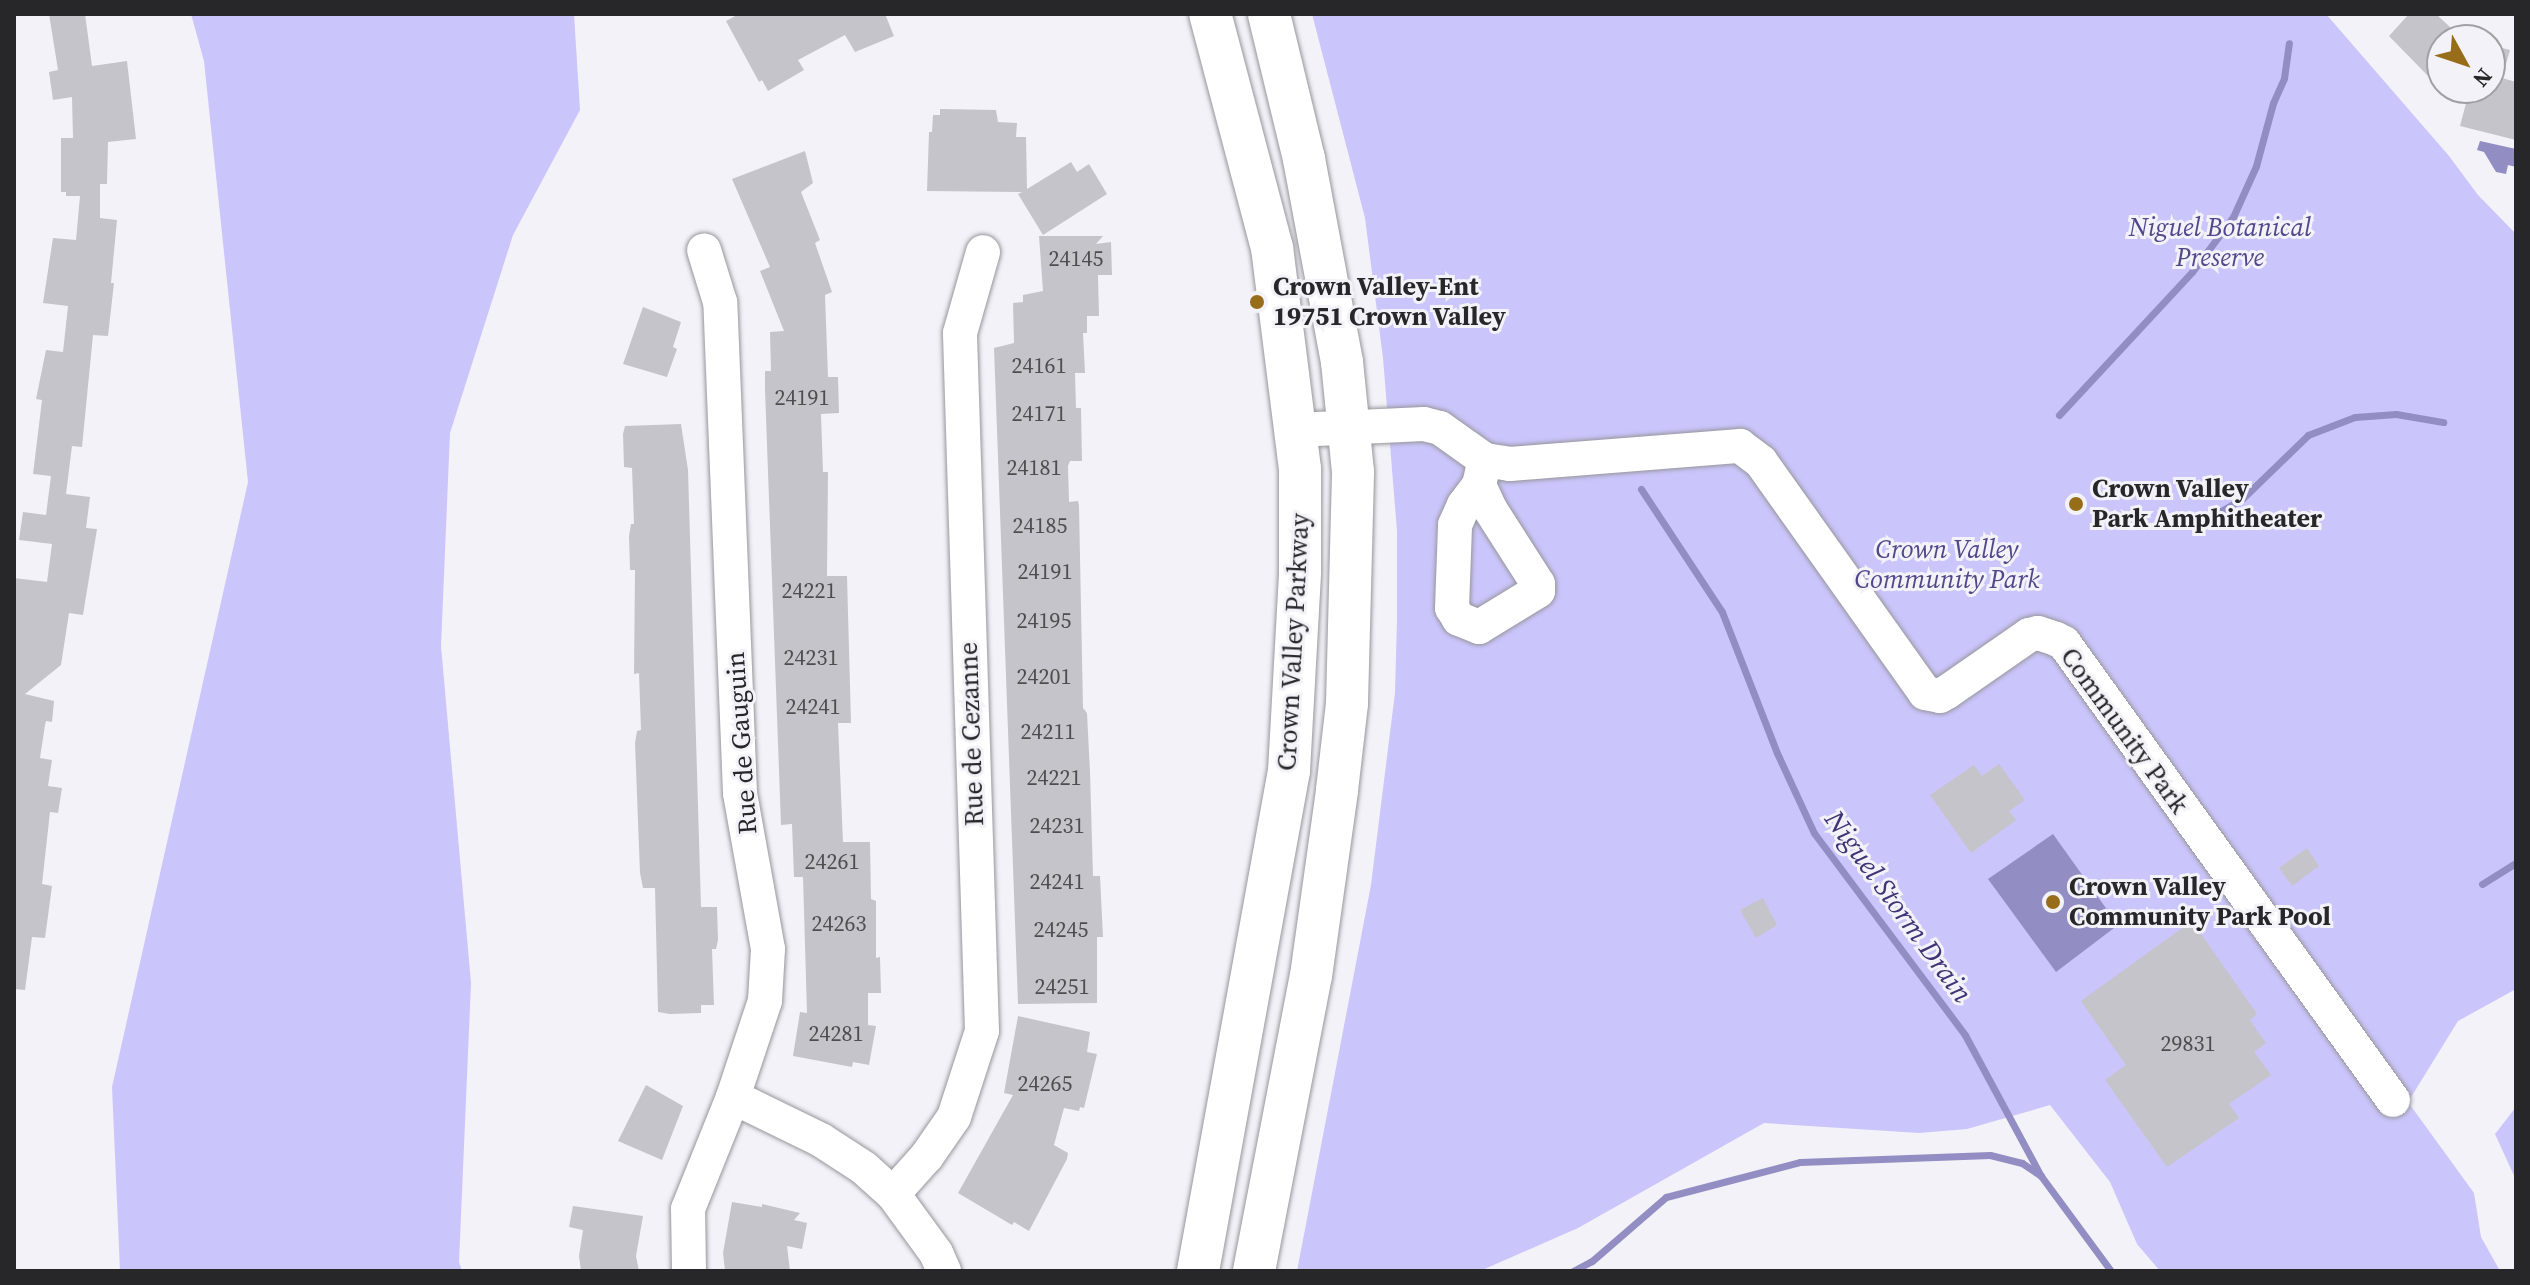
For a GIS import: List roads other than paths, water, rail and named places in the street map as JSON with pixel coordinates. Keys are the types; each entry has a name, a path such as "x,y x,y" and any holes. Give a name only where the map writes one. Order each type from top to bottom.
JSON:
{"main road":[{"name":"Crown Valley Parkway","path":"1198,1271 1289,771 1300,572 1300,469 1272,248 1210,14"},
{"name":"Crown Valley Parkway","path":"1254,1271 1311,976 1339,776 1347,703 1353,472 1342,362 1316,221 1269,14"}],"street":[{"name":"Rue de Gauguin","path":"689,1271 688,1209 733,1097 765,1001 768,949 740,793 720,302 704,250"},
{"name":"Rue de Cezanne","path":"893,1194 927,1156 954,1117 982,1031 960,333 983,252"},
{"name":"Community Park","path":"1295,430 1424,424 1440,428 1482,472 1510,464 1740,446 1761,462 1925,693 1940,696 2029,635 2048,635 2064,643 2393,1100"},
{"path":"733,1097 821,1140 893,1194 936,1253 944,1271"}],"waterway":[{"path":"2059,415 2192,272 2233,217 2256,166 2273,103 2284,78 2289,43"},
{"path":"2195,526 2242,499 2308,435 2355,417 2396,414 2443,422"},
{"name":"Niguel Storm Drain","path":"1641,489 1722,612 1777,753 1814,833 1965,1035 2041,1176"},
{"path":"2482,884 2516,863"},
{"path":"1573,1271 1592,1261 1666,1197 1800,1162 1990,1155 2022,1163 2041,1176 2111,1271"}],"place":[{"name":"Crown Valley-Ent 19751 Crown Valley","path":"1257,302"},
{"name":"Crown Valley Park Amphitheater","path":"2076,504"},
{"name":"Crown Valley Community Park Pool","path":"2053,902"}],"park label":[{"name":"Niguel Botanical Preserve","path":"2220,243"},
{"name":"Crown Valley Community Park","path":"1947,565"}]}
